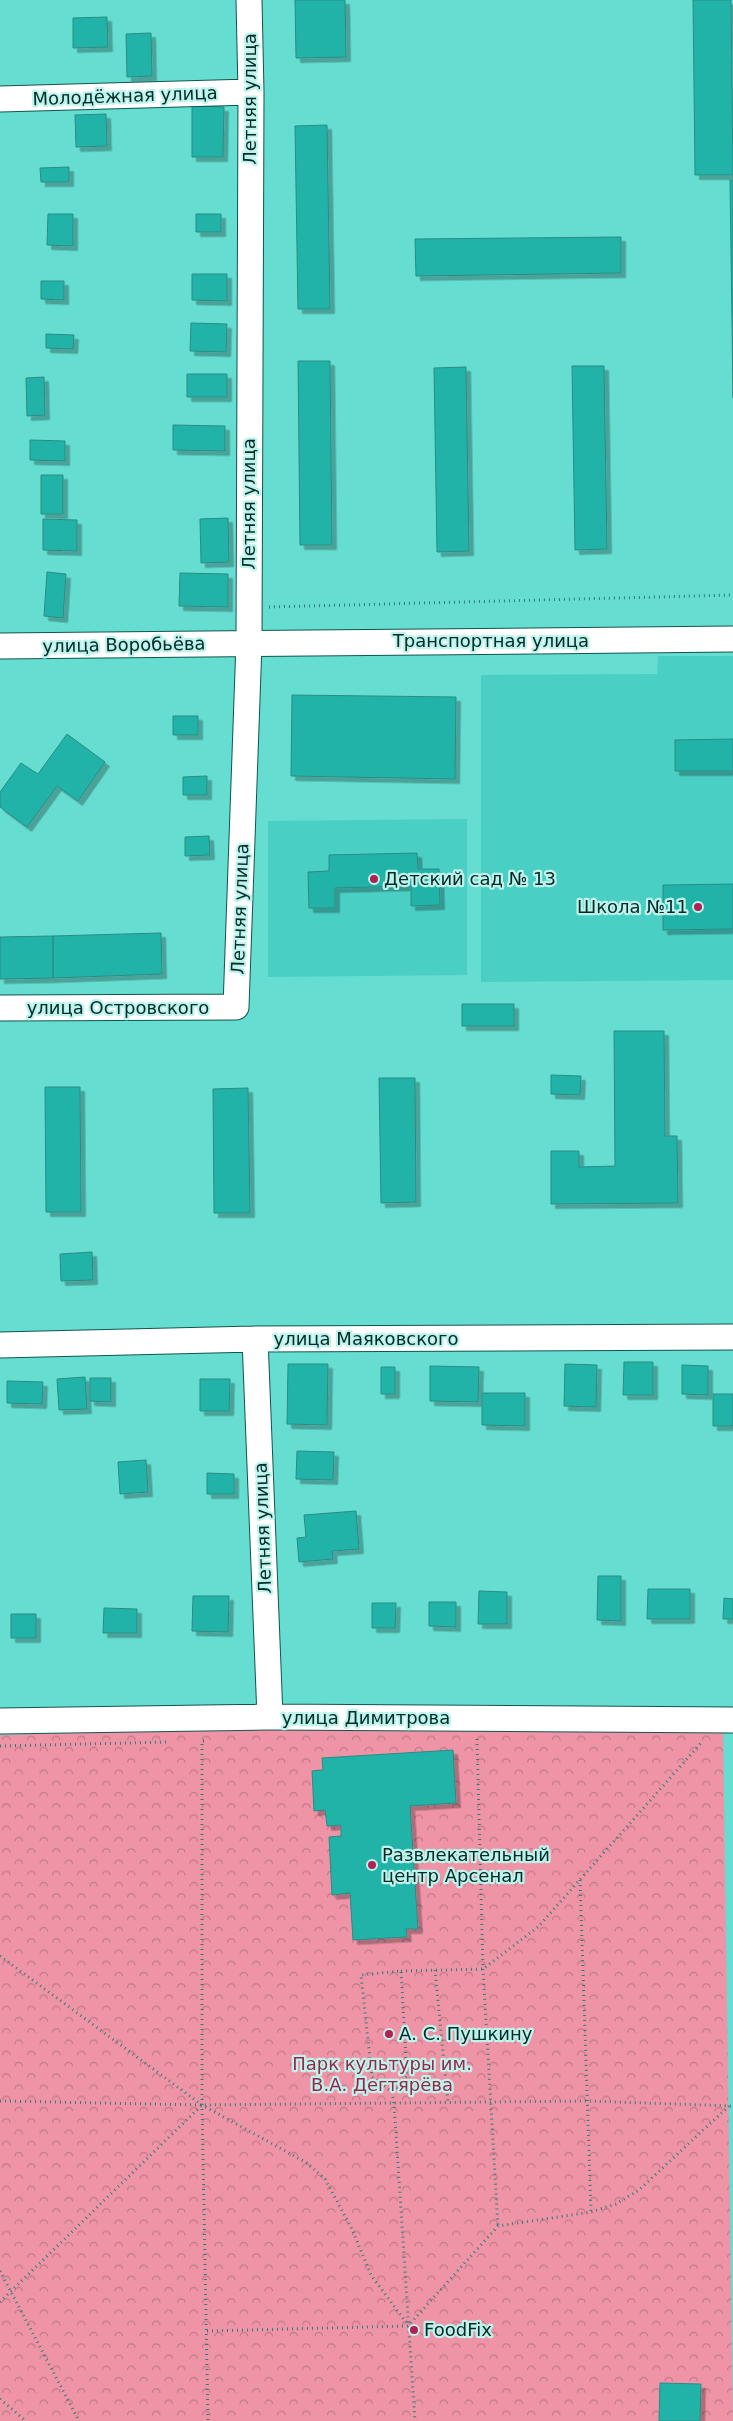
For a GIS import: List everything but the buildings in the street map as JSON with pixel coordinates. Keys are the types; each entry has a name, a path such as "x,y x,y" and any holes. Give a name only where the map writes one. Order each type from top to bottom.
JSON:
{"street":[{"name":"Летняя улица","path":"236,1008 249,643 251,92 249,0"},
{"name":"Молодёжная улица","path":"0,99 251,92"},
{"name":"Транспортная улица","path":"249,643 733,639"},
{"name":"улица Воробьёва","path":"0,646 249,643"},
{"name":"улица Островского","path":"0,1008 236,1008"},
{"name":"улица Маяковского","path":"0,1345 255,1339 733,1337"},
{"name":"Летняя улица","path":"255,1339 270,1717"},
{"name":"улица Димитрова","path":"0,1721 270,1717 733,1720"}],"path":[{"path":"249,608 733,594"},
{"path":"477,1738 483,1969 498,2226"},
{"path":"202,1741 202,2105 208,2421"},
{"path":"193,1742 212,1741"},
{"path":"0,1746 173,1742"},
{"path":"415,2421 394,2104 392,2092 372,2077 361,1975 401,1971 483,1969 528,1936 702,1742"},
{"path":"580,1879 591,2212"},
{"path":"0,1956 202,2105 307,2163 325,2179 352,2229 371,2276 408,2326"},
{"path":"435,1970 448,2103"},
{"path":"392,2092 407,2076 401,1971"},
{"path":"0,2101 202,2105 588,2101 731,2106"},
{"path":"0,2302 202,2105"},
{"path":"207,2331 408,2326 498,2226 591,2212 616,2204 639,2190 731,2106"},
{"path":"0,2271 79,2421"},
{"path":"0,2399 26,2421"}],"shaded area":[{"path":"658,656 733,656 733,980 481,982 481,675 657,674"},
{"path":"467,819 467,975 268,977 268,821"}],"green space":[{"name":"Парк культуры им. В.А. Дегтярёва","path":"723,1726 733,2421 0,2421 0,1735 287,1728"}],"place":[{"name":"Детский сад № 13","path":"374,879"},
{"name":"Школа №11","path":"698,907"},
{"name":"Развлекательный центр Арсенал","path":"372,1865"},
{"name":"А. С. Пушкину","path":"389,2034"},
{"name":"FoodFix","path":"414,2330"}]}
